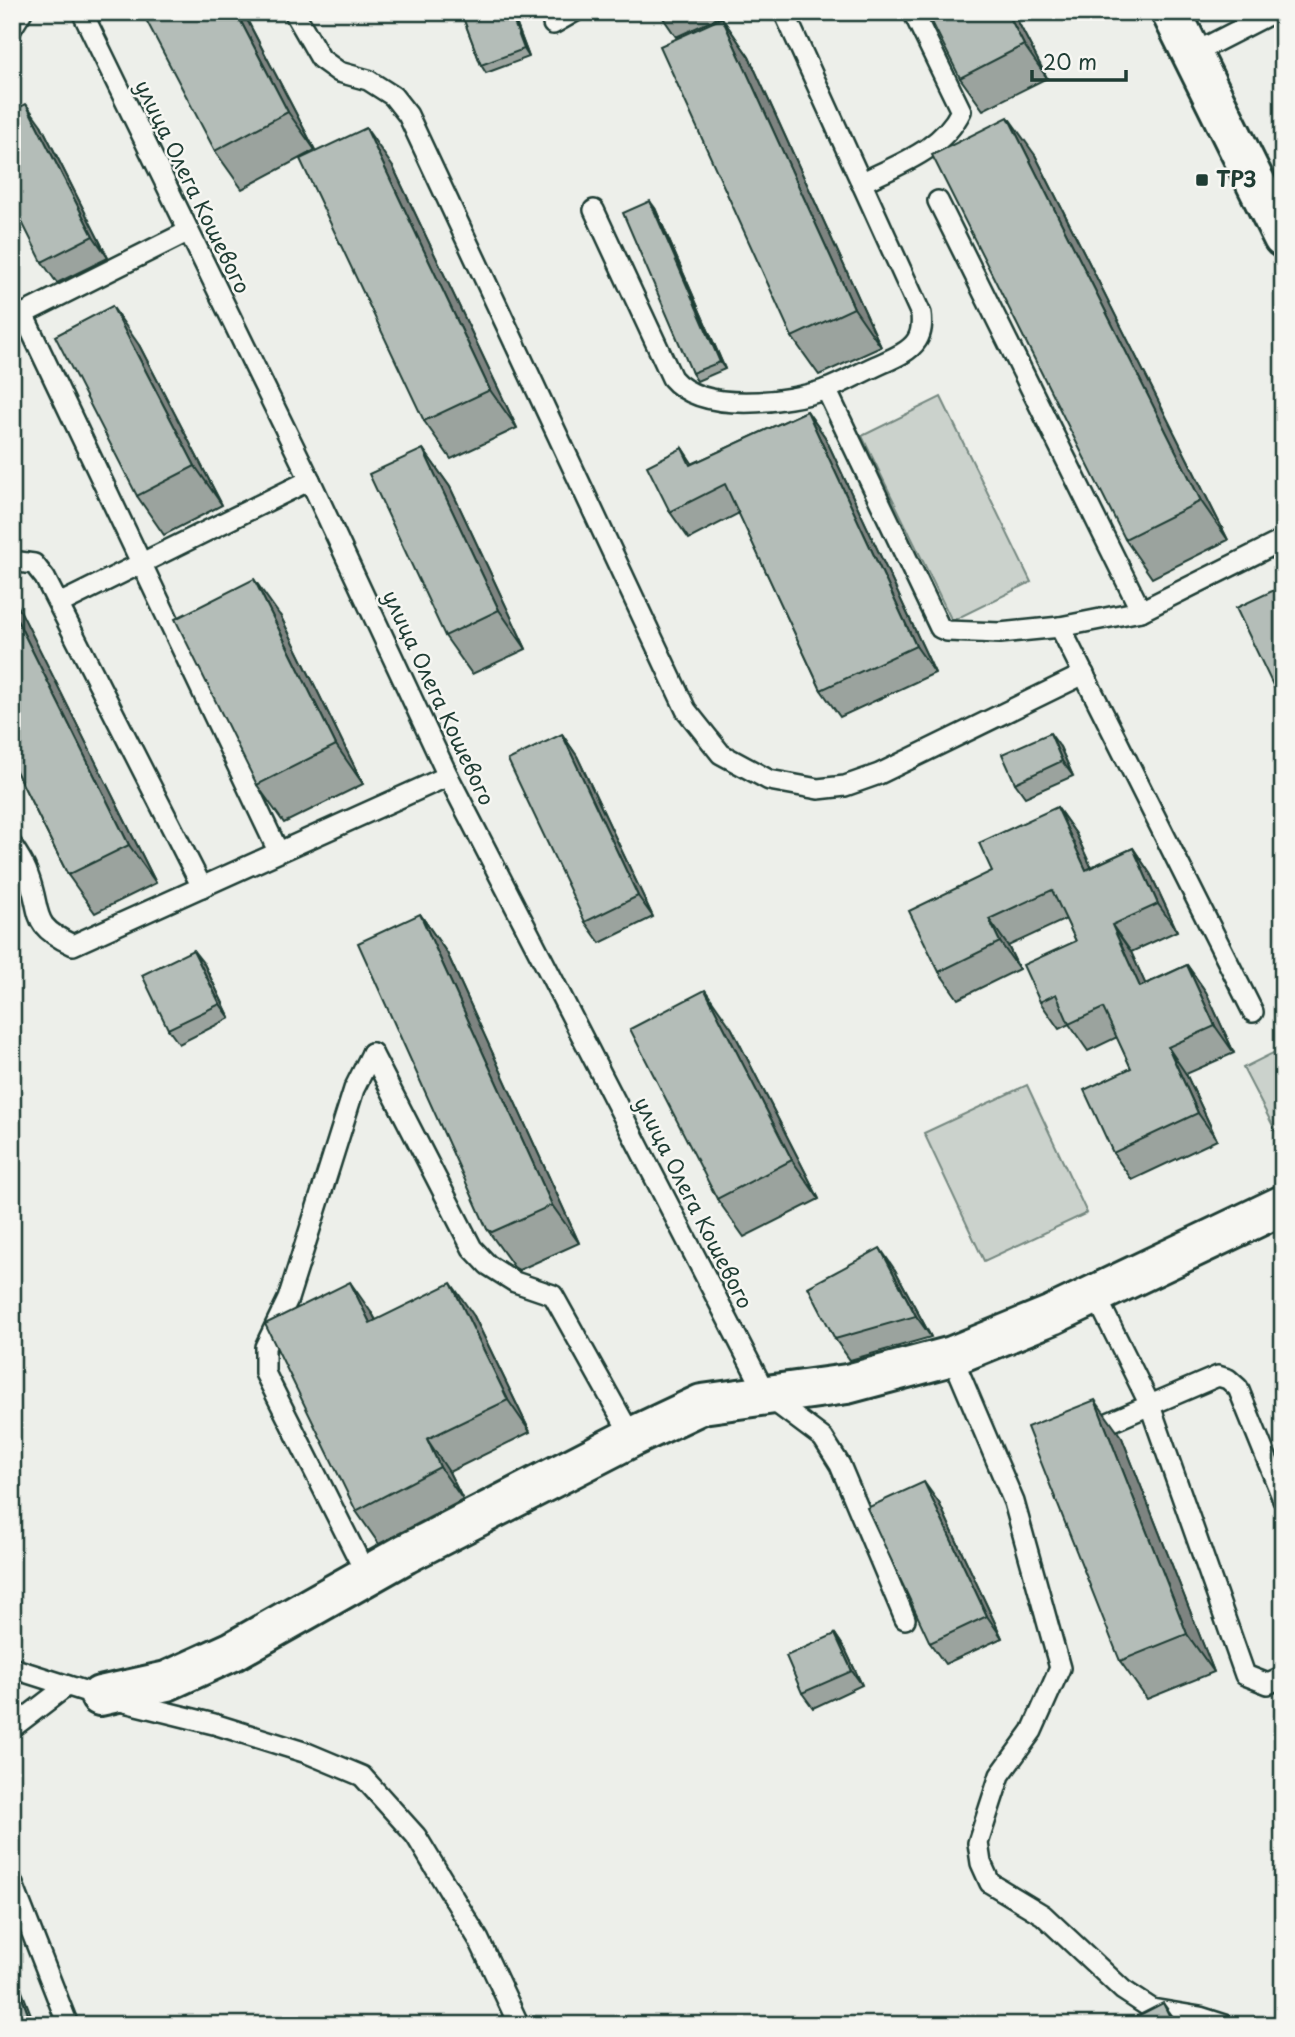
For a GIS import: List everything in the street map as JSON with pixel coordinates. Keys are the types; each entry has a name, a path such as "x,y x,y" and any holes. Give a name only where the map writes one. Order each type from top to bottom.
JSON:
{"street":[{"path":"1171,12 1283,238"},
{"path":"83,1691 167,1681 233,1651 367,1576 632,1437 702,1405 847,1384 952,1356 1095,1294 1283,1205"}],"lane":[{"path":"12,28 22,12"},
{"name":"улица Олега Кошевого","path":"82,12 310,480 448,776 767,1396"},
{"path":"294,12 321,59 339,72 376,86 393,96 408,114 686,710 721,754 769,780 818,789 845,786 879,774 1084,674"},
{"path":"552,24 574,12"},
{"path":"594,210 672,378 680,388 733,404 826,389 904,352 916,342 922,328 921,314 784,12"},
{"path":"861,183 932,147 952,130 961,111 913,12"},
{"path":"1192,54 1274,12"},
{"path":"939,201 1141,611"},
{"path":"187,232 18,317 141,564 278,851"},
{"path":"826,389 940,628 947,631 1000,633 1060,627 1141,611 1283,540"},
{"path":"59,604 310,480"},
{"path":"12,561 34,564 59,604 202,887"},
{"path":"1060,627 1253,1013"},
{"path":"12,845 28,874 38,919 50,934 73,945 448,776"},
{"path":"367,1576 265,1373 265,1346 288,1299 354,1089 372,1053 472,1248 488,1265 514,1282 553,1295 563,1308 632,1437"},
{"path":"1095,1294 1149,1403 1245,1675 1268,1684 1283,1677"},
{"path":"952,1356 1014,1502 1060,1668 1032,1731 1000,1775 978,1843 981,1863 990,1883 1043,1915 1123,1990 1152,2009 1200,2017 1225,2025"},
{"path":"1074,1438 1149,1403 1218,1376 1228,1379 1238,1388 1283,1499"},
{"path":"767,1396 823,1438 839,1465 905,1619"},
{"path":"12,1668 83,1691 214,1724 307,1753 362,1776 416,1836 479,1940 519,2025"},
{"path":"12,1728 83,1691"},
{"path":"12,1882 68,2025"},
{"path":"1136,2025 1152,2009"}],"shaded area":[{"path":"941,397 1031,582 952,621 862,436"},
{"path":"1283,1048 1283,1145 1243,1068"},
{"path":"1027,1085 1087,1213 984,1261 924,1133"}],"building":[{"path":"142,12 236,12 288,112 215,151"},
{"path":"461,12 510,12 524,49 481,65"},
{"path":"927,12 1007,12 1024,45 960,78"},
{"path":"722,18 854,308 792,337 660,46"},
{"path":"26,104 93,236 42,262 12,202 12,111"},
{"path":"1008,117 1201,501 1125,539 932,155"},
{"path":"366,128 490,390 424,421 300,159"},
{"path":"650,201 720,362 692,373 623,213"},
{"path":"112,306 195,466 137,496 55,336"},
{"path":"807,411 916,646 821,690 725,484 670,512 647,466 682,448 690,465"},
{"path":"423,449 499,610 445,636 369,474"},
{"path":"254,579 336,745 257,785 175,619"},
{"path":"1283,586 1283,706 1236,608"},
{"path":"12,610 129,845 68,875 12,763"},
{"path":"1050,733 1062,761 1015,783 1002,754"},
{"path":"562,734 638,896 585,922 508,760"},
{"path":"1057,807 1086,870 1133,848 1158,904 1112,925 1140,987 1187,965 1215,1026 1168,1047 1198,1113 1113,1153 1084,1090 1131,1068 1103,1008 1069,1024 1056,994 1040,1002 1023,965 1076,941 1052,890 989,919 1000,942 939,972 909,911 992,871 979,843"},
{"path":"420,914 552,1205 492,1232 487,1229 358,943"},
{"path":"193,950 220,1004 168,1029 142,975"},
{"path":"705,990 792,1160 717,1199 630,1029"},
{"path":"880,1248 916,1316 835,1339 808,1287"},
{"path":"350,1282 370,1323 451,1283 508,1400 427,1439 440,1467 356,1511 265,1324"},
{"path":"1095,1400 1187,1634 1120,1661 1027,1427"},
{"path":"924,1482 987,1616 930,1643 867,1508"},
{"path":"835,1634 852,1671 802,1693 786,1656"},
{"path":"12,1971 32,2025 12,2025"},
{"path":"1163,2003 1174,2025 1120,2025"}],"place":[{"name":"ТРЗ","path":"1202,180"}]}
